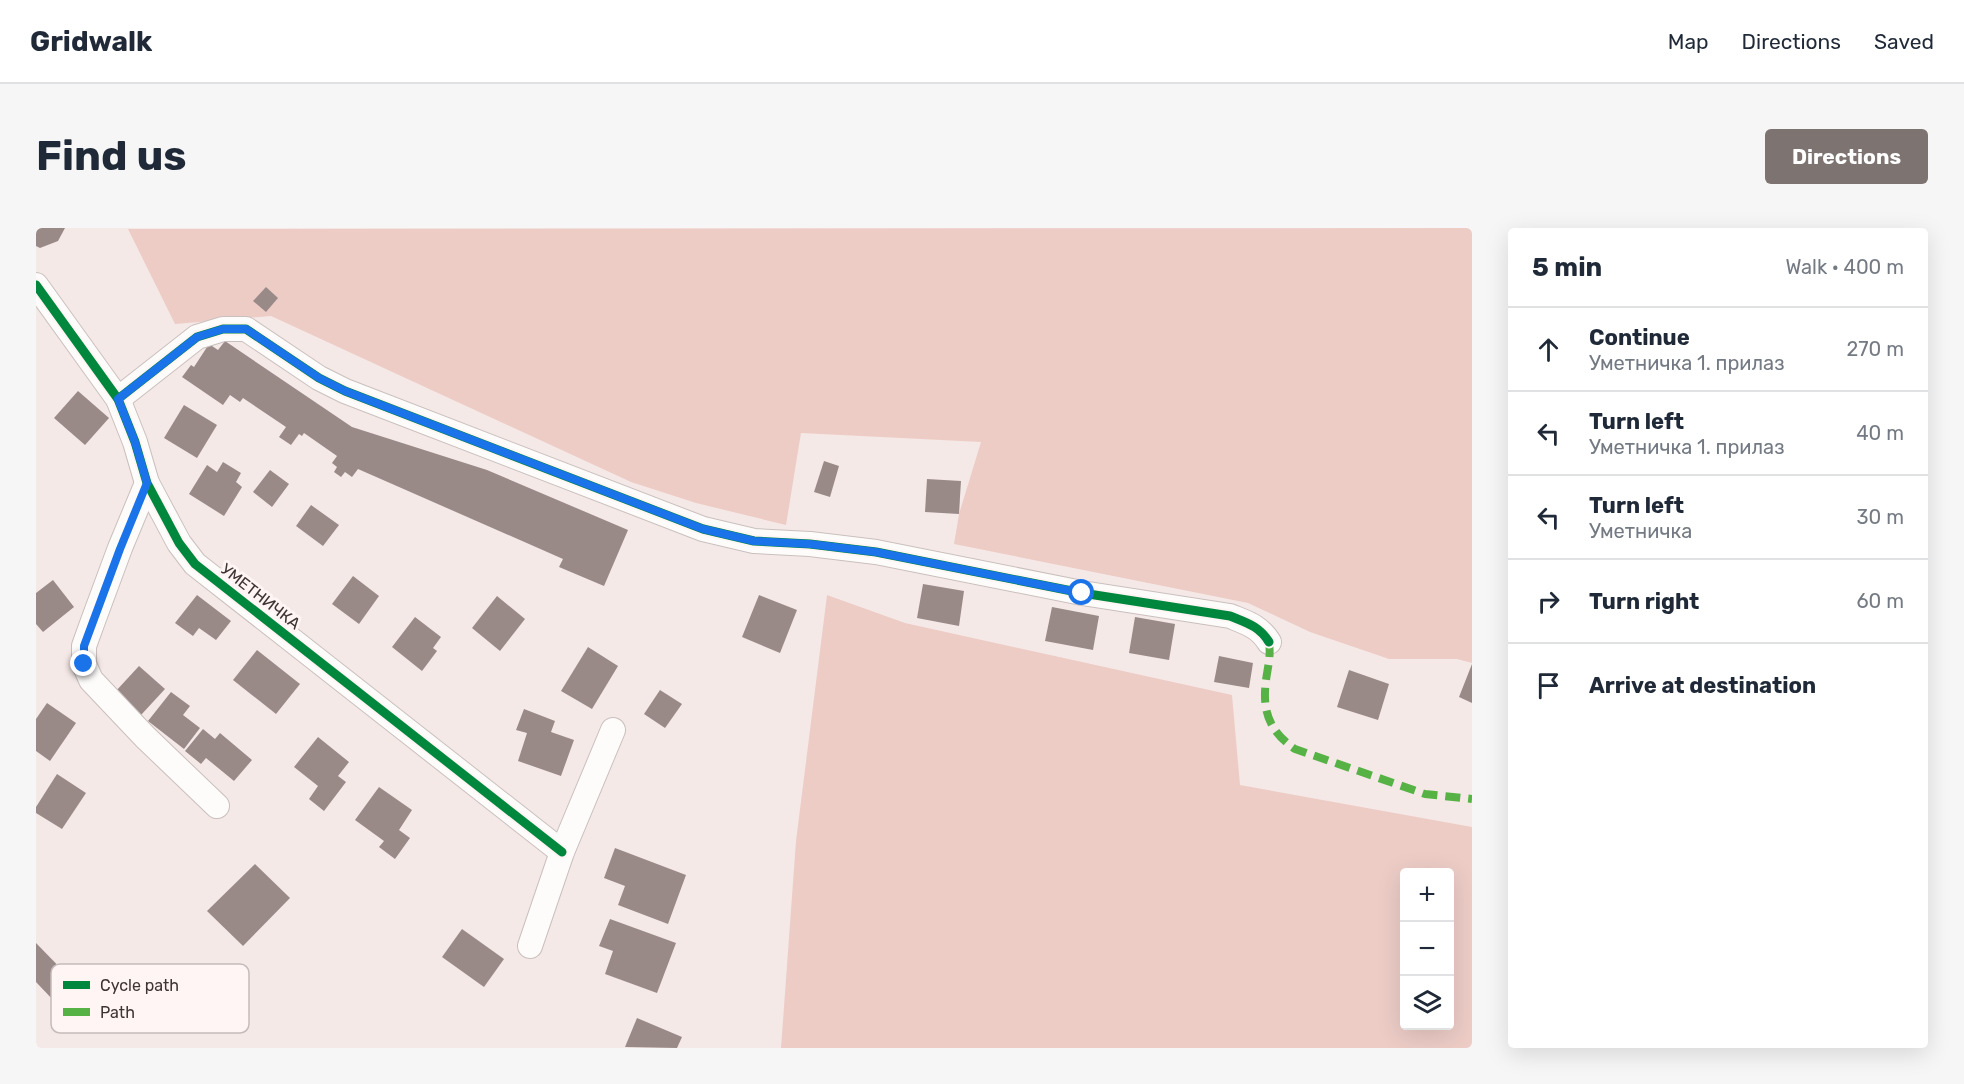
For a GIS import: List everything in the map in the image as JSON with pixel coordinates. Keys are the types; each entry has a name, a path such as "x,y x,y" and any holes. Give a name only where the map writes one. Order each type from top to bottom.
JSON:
{"street":[{"name":"УМЕТНИЧКА","path":"36,285 118,399 135,442 147,483 179,543 195,564 562,852"},
{"path":"118,399 197,337 223,329 246,329 319,378 345,391 703,529 754,541 810,544 876,552 1082,593 1230,616 1262,631 1269,642"},
{"path":"147,483 84,646 84,664 91,681 217,806"},
{"path":"530,946 562,852 613,730"}],"shaded area":[{"path":"1472,228 1472,663 1457,659 1389,659 1310,632 1248,603 954,544 959,514 981,442 801,433 786,525 696,503 631,482 271,316 175,324 128,229"},
{"path":"827,595 905,623 1232,695 1240,785 1472,827 1472,1048 781,1048 796,841"}],"building":[{"path":"36,228 65,228 58,241 40,248 36,246"},
{"path":"266,287 278,298 266,312 253,301"},
{"path":"225,341 352,427 487,470 628,530 604,586 559,567 563,559 358,469 352,477 345,472 341,477 334,472 337,467 332,463 337,456 304,433 302,436 299,434 291,445 279,437 286,427 243,398 240,402 230,395 223,405 182,377 191,365 194,367 209,344 218,350"},
{"path":"78,391 109,418 85,445 54,418"},
{"path":"184,405 217,425 197,458 164,438"},
{"path":"824,461 839,466 830,497 814,492"},
{"path":"223,462 241,473 236,482 242,487 224,516 189,494 207,465 217,472"},
{"path":"270,470 289,484 272,507 253,492"},
{"path":"927,479 961,481 959,514 925,512"},
{"path":"311,505 339,525 323,546 296,526"},
{"path":"353,576 379,596 359,624 332,604"},
{"path":"53,580 74,607 43,632 36,624 36,593"},
{"path":"923,584 964,591 959,626 917,618"},
{"path":"197,595 231,621 216,640 199,628 193,636 175,623"},
{"path":"759,595 797,610 780,653 742,637"},
{"path":"497,596 525,619 500,651 472,628"},
{"path":"1052,607 1099,616 1093,650 1045,641"},
{"path":"415,617 441,637 433,648 437,651 422,671 392,647"},
{"path":"1135,617 1175,624 1169,660 1129,653"},
{"path":"588,647 618,666 592,709 561,691"},
{"path":"257,650 300,684 276,714 233,680"},
{"path":"1219,656 1253,663 1249,688 1214,682"},
{"path":"1472,664 1472,703 1459,697"},
{"path":"139,666 165,689 141,715 115,692"},
{"path":"1349,670 1389,684 1378,720 1337,707"},
{"path":"660,690 682,704 665,728 644,714"},
{"path":"171,692 190,706 183,715 200,728 184,749 148,721"},
{"path":"47,703 76,723 50,761 36,751 36,719"},
{"path":"524,709 555,721 551,732 574,740 561,776 518,761 527,733 516,730"},
{"path":"203,729 215,739 220,733 252,760 234,781 206,758 201,764 185,751"},
{"path":"318,737 349,762 338,776 346,782 324,811 309,799 318,786 294,767"},
{"path":"57,774 86,793 62,829 36,813 36,807"},
{"path":"379,787 412,810 399,830 410,838 395,859 379,847 384,841 355,820"},
{"path":"615,848 686,875 668,924 618,905 625,886 604,878"},
{"path":"255,864 290,898 243,946 207,911"},
{"path":"610,919 676,943 657,993 605,974 613,951 599,946"},
{"path":"462,929 504,959 484,987 442,957"},
{"path":"36,943 56,964 51,964 51,998 36,982"},
{"path":"637,1018 682,1037 677,1048 625,1047"}],"marked path":[{"path":"1269,642 1265,691 1267,711 1273,727 1295,749 1425,794 1472,799"}],"cycle path":[{"path":"36,285 118,399 135,442 147,483 179,543 195,564 562,852"},
{"path":"118,399 197,337 223,329 246,329 319,378 345,391 703,529 754,541 810,544 876,552 1082,593 1230,616 1257,629 1269,642"}],"route":[{"path":"84,664 84,646 147,483 135,442 118,399 197,337 223,329 246,329 319,378 345,391 703,529 754,541 810,544 876,552 1082,593"}]}
